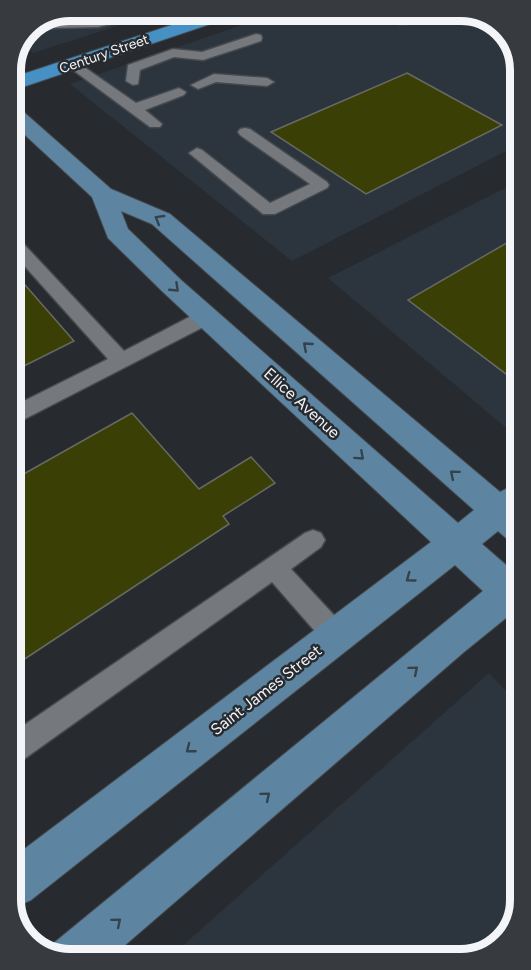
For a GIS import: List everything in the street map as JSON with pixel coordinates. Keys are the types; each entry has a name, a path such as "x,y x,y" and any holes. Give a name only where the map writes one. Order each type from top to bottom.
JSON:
{"main road":[{"name":"Century Street","path":"21,83 199,21"},
{"name":"Ellice Avenue","path":"21,120 103,194 161,219 510,510"},
{"name":"Ellice Avenue","path":"103,194 117,232 206,317 457,544 510,587"},
{"name":"Saint James Street","path":"21,879 457,544 510,513"},
{"path":"84,949 442,646 510,596"}],"lane":[{"path":"57,23 76,26 108,21"},
{"path":"173,67 256,38"},
{"path":"133,81 133,68 173,53 203,56"},
{"path":"74,64 155,124"},
{"path":"110,90 153,74"},
{"path":"198,85 214,78 267,82"},
{"path":"135,109 179,92"},
{"path":"197,153 269,210 321,184 245,132"},
{"path":"21,253 122,361"},
{"path":"21,412 206,317"},
{"path":"21,744 313,540"},
{"path":"274,567 336,636"}],"shaded area":[{"path":"133,21 33,53 27,48 35,35 60,22"},
{"path":"254,21 464,21 488,29 496,35 506,51 510,70 510,149 292,261 70,84"},
{"path":"510,186 510,431 328,278"},
{"path":"489,673 510,695 510,900 505,922 488,941 471,948 461,949 179,949"}],"building":[{"path":"407,73 502,125 366,194 271,132"},
{"path":"510,241 510,377 408,300"},
{"path":"21,280 74,341 21,368"},
{"path":"132,413 199,489 251,457 275,483 223,516 229,524 21,661 21,475"}]}
